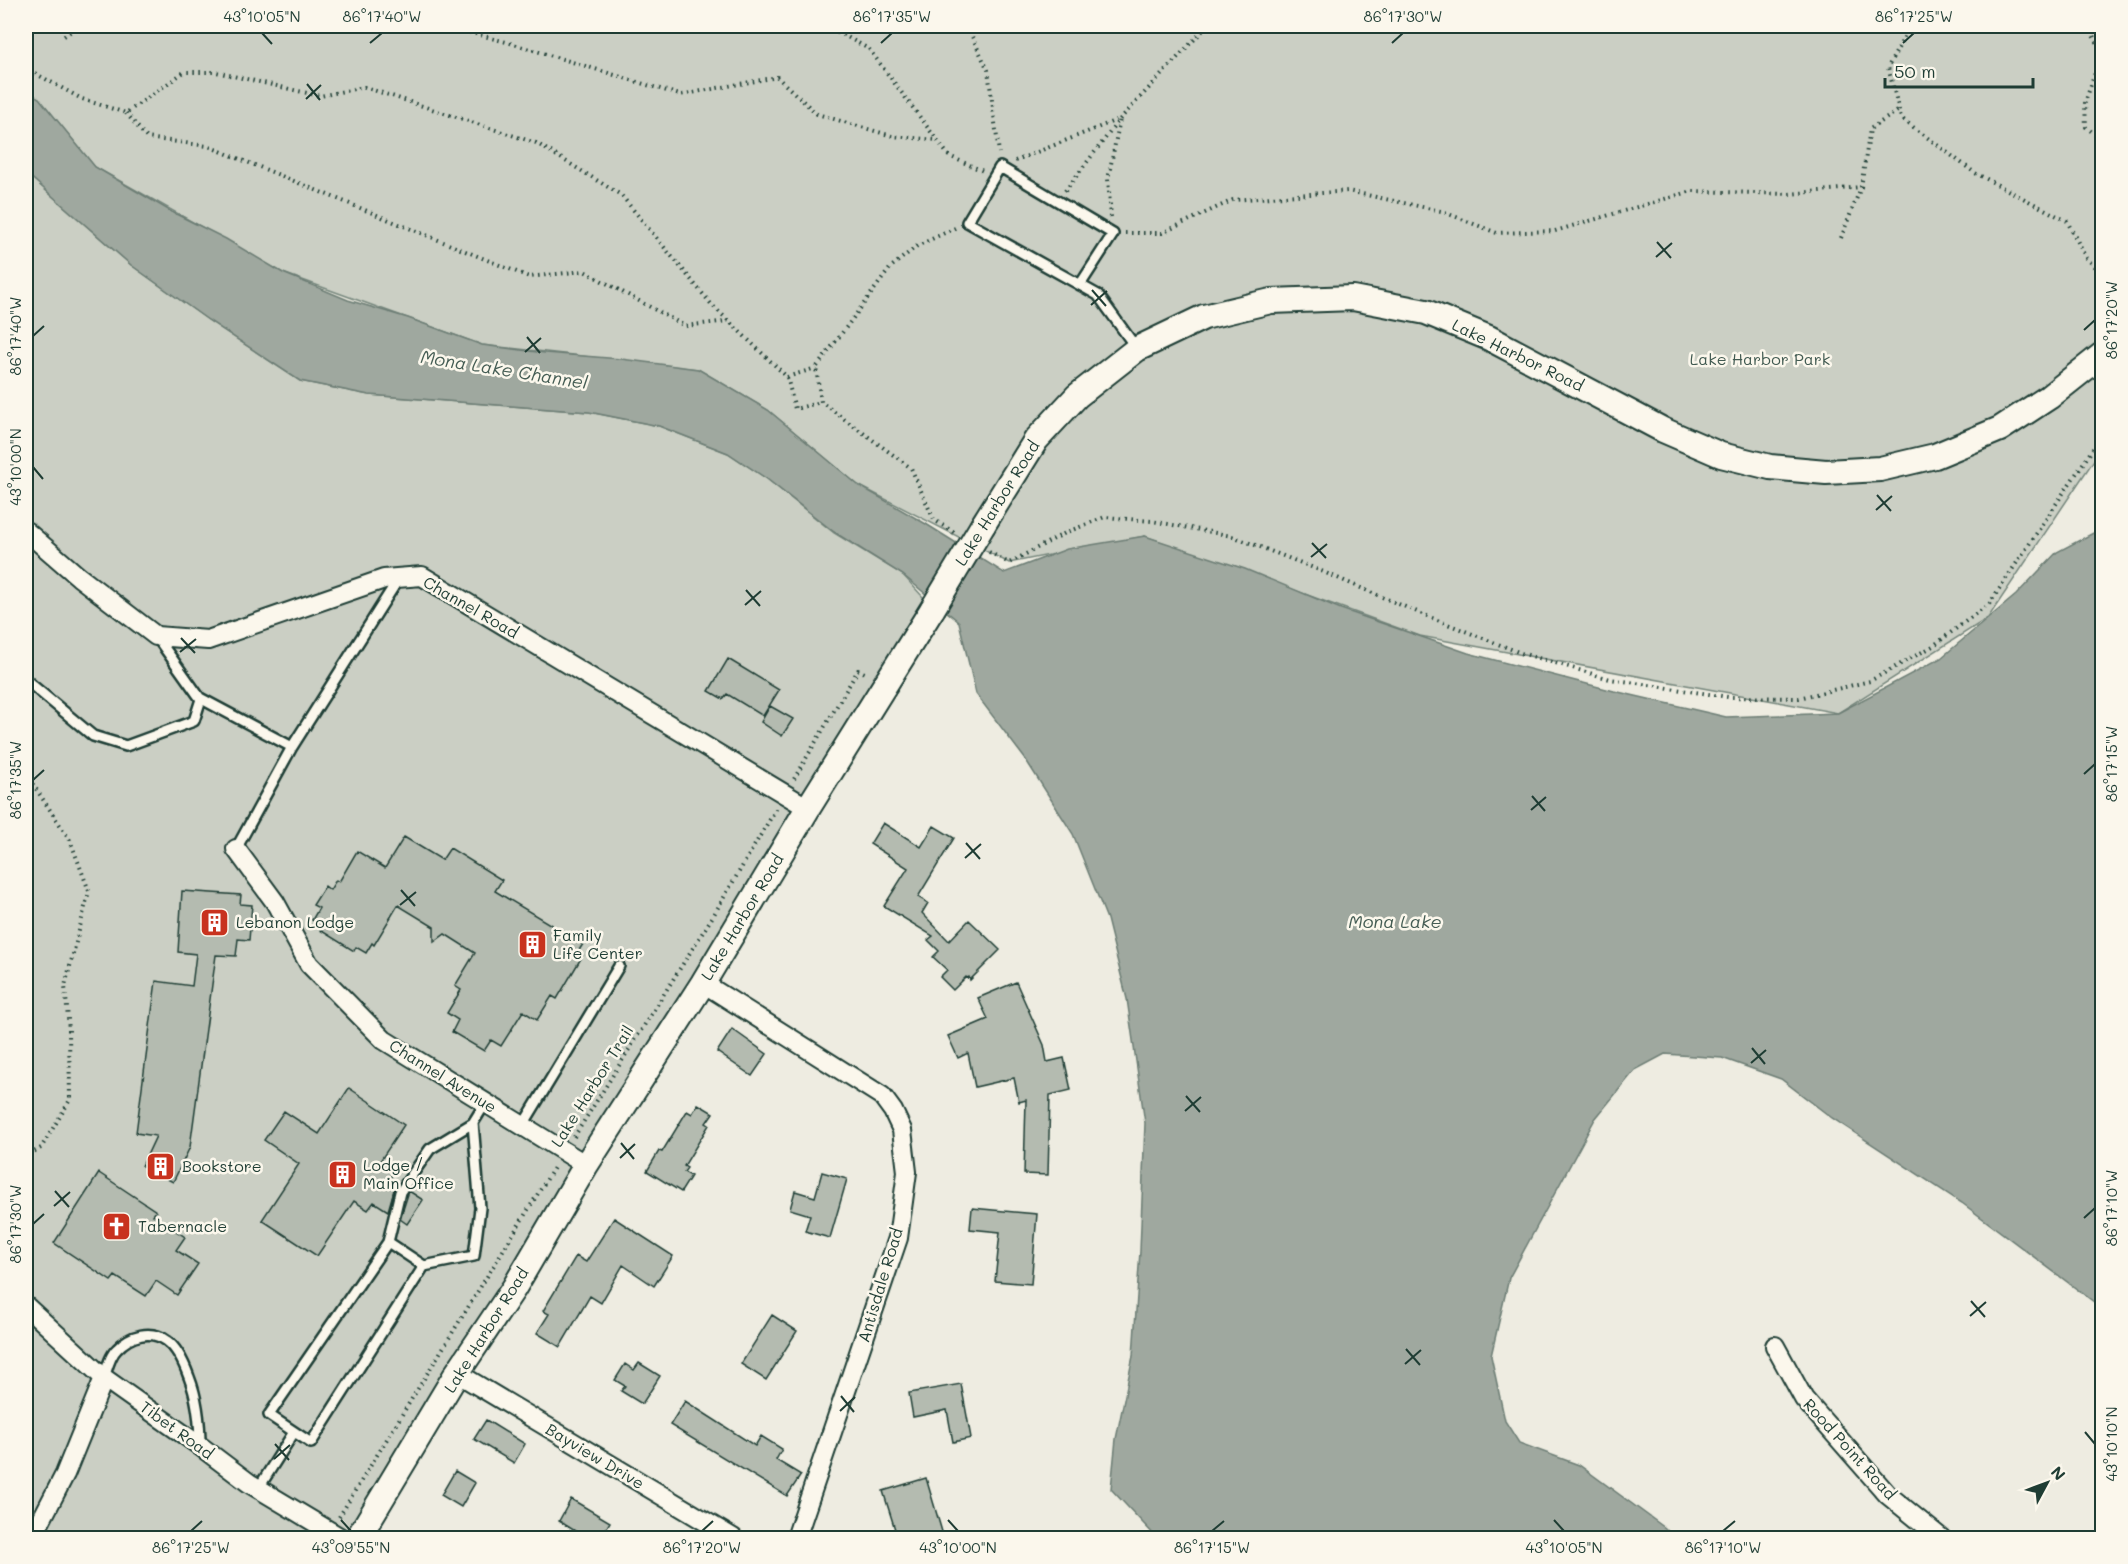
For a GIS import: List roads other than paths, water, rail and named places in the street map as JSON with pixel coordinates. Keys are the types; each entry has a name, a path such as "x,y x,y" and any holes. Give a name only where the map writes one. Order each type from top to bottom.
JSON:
{"street":[{"name":"Lake Harbor Road","path":"358,1539 457,1373 514,1288 586,1165 703,983 808,808 1036,440 1077,396 1137,349 1204,317 1271,301 1353,298 1426,312 1489,338 1663,430 1720,455 1770,467 1826,472 1880,469 1935,456 1989,434 2049,397 2103,355"},
{"path":"26,531 80,577 156,636"},
{"name":"Channel Road","path":"156,636 208,640 384,579 422,576 808,808"},
{"name":"Channel Avenue","path":"236,849 275,902 309,964 384,1040 586,1165"},
{"name":"Antisdale Road","path":"703,983 882,1096 893,1111 902,1130 907,1172 898,1238 796,1539"},
{"name":"Tibet Road","path":"26,1306 104,1378 258,1489 335,1535"},
{"name":"Rood Point Road","path":"1775,1346 1804,1399 1888,1495 1941,1539"},
{"name":"Bayview Drive","path":"457,1373 734,1539"},
{"path":"32,1539 65,1474 104,1378"}],"lane":[{"path":"1080,285 1113,234 1000,167 967,222 1080,285 1098,295 1137,349"},
{"path":"236,849 292,747 399,578"},
{"path":"156,636 201,699 292,747"},
{"path":"26,680 93,736 126,746 194,721 201,699"},
{"path":"523,1125 619,966"},
{"path":"424,1266 311,1443 269,1415 388,1242 400,1192 430,1149 473,1123 486,1102"},
{"path":"388,1242 424,1266 474,1256 480,1208 473,1123"},
{"path":"104,1378 115,1350 129,1339 142,1334 167,1341 189,1376 200,1416 200,1446"},
{"path":"258,1489 294,1432"}],"water":[{"name":"Mona Lake","path":"26,91 39,98 95,167 283,273 348,300 408,318 482,345 698,369 768,410 858,485 1004,573 1067,549 1145,536 1245,569 1341,609 1468,653 1614,691 1726,717 1838,713 1941,658 2016,595 2057,552 2102,530 2102,1308 1962,1203 1832,1118 1781,1079 1722,1058 1665,1054 1635,1070 1595,1119 1509,1278 1491,1356 1505,1421 1519,1443 1579,1465 1665,1528 1674,1538 1157,1538 1111,1489 1116,1439 1133,1356 1145,1123 1127,999 1107,919 1073,834 1026,760 976,694 959,622 903,575 834,532 767,479 728,453 659,426 589,412 369,395 300,381 131,265 26,173"}],"place":[{"name":"Lebanon Lodge","path":"215,922"},
{"name":"Family Life Center","path":"532,944"},
{"name":"Bookstore","path":"161,1166"},
{"name":"Lodge / Main Office","path":"342,1174"},
{"name":"Tabernacle","path":"117,1226"}],"park label":[{"name":"Lake Harbor Park","path":"1760,359"}],"water label":[{"name":"Mona Lake Channel","path":"504,370"}]}
